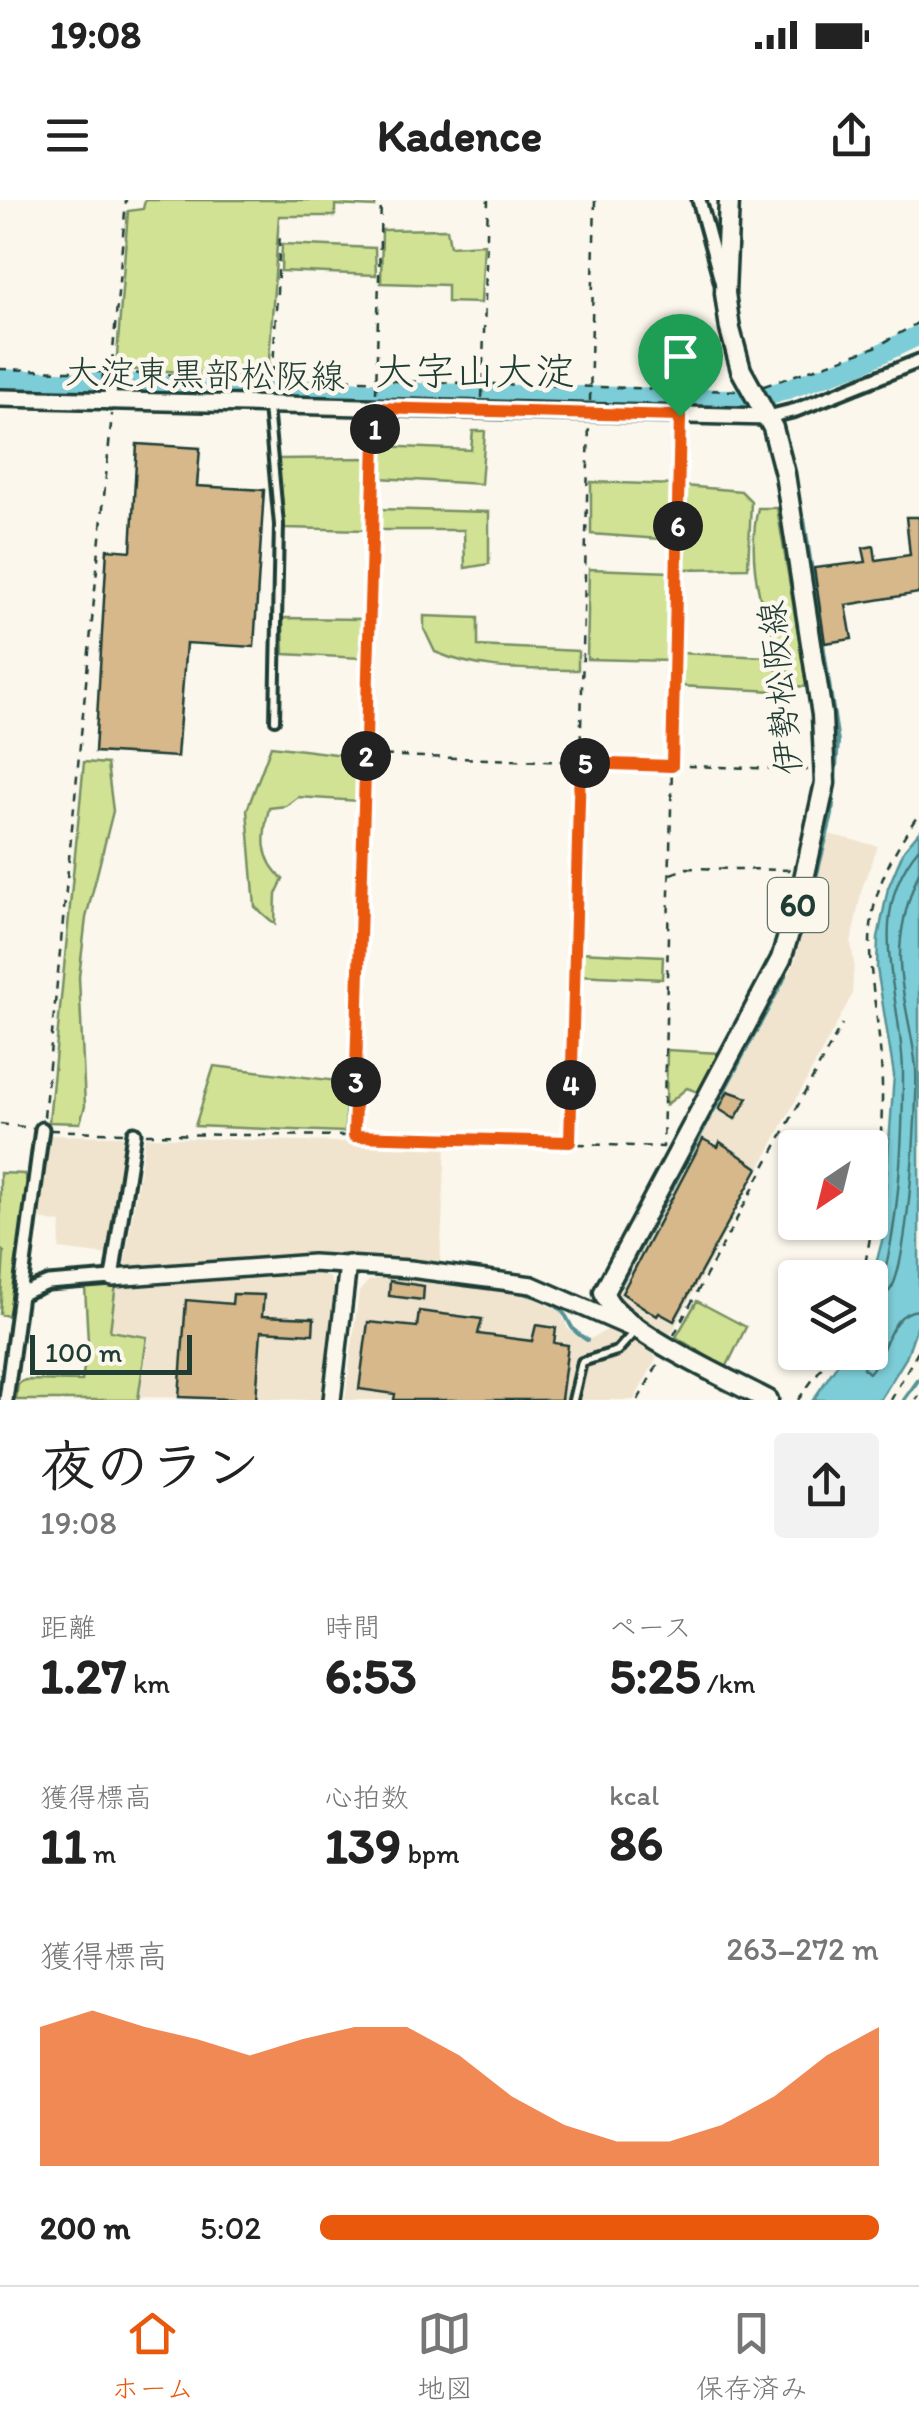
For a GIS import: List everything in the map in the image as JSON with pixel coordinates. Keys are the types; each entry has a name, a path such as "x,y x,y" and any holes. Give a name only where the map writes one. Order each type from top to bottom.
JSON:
{"main road":[{"name":"伊勢松阪線","path":"606,1282 781,959 812,847 825,771 822,715 785,474 730,329 725,293 729,200"},
{"name":"大淀東黒部松阪線","path":"0,398 270,401 376,408 589,410 680,416 757,399"},
{"path":"112,1278 313,1263 532,1284 668,1346 768,1400"},
{"path":"332,1400 348,1264"},
{"path":"574,1305 594,1298 606,1282"},
{"path":"606,1282 607,1304 640,1333"}],"street":[{"path":"699,200 725,293"},
{"path":"757,399 796,410 919,362"},
{"path":"111,374 111,400"},
{"path":"6,1400 42,1128"},
{"path":"22,1293 48,1283 112,1278 134,1133"}],"lane":[{"path":"270,401 279,524 274,720"},
{"path":"573,1400 582,1362 617,1351 640,1333"}],"path":[{"path":"111,374 126,200"},
{"path":"376,383 381,200"},
{"path":"482,399 488,200"},
{"path":"570,1142 596,200"},
{"path":"270,401 280,232"},
{"path":"0,370 590,388 757,399 776,384 878,346 919,322"},
{"path":"42,1128 111,400"},
{"path":"354,1136 376,408"},
{"path":"0,1124 134,1133 662,1147 680,416"},
{"path":"366,755 825,771"},
{"path":"866,1260 873,1228 882,1101 878,1020 867,954 869,920 879,881 896,846 919,814"},
{"path":"669,874 687,868 786,872 794,865"},
{"path":"638,1400 842,1024"},
{"path":"890,1400 919,1350"},
{"path":"798,1400 819,1370"}],"shaded area":[{"path":"828,834 878,846 862,888 851,943 852,995 670,1336 623,1309 615,1285 794,964"},
{"path":"45,1135 122,1136 127,1144 108,1255 59,1249 61,1223 35,1218"},
{"path":"145,1137 446,1145 440,1264 350,1255 282,1255 124,1269"},
{"path":"313,1269 330,1278 334,1287 322,1400 140,1397 149,1336 111,1330 117,1283"},
{"path":"385,1277 528,1294 561,1312 568,1329 586,1341 611,1328 654,1352 656,1359 634,1400 345,1400 359,1292 368,1281"}],"green space":[{"path":"145,200 376,200 375,207 335,205 335,216 279,216 268,375 116,369 128,211 143,209"},
{"path":"447,229 450,246 484,244 481,303 447,302 447,285 381,283 382,230"},
{"path":"282,244 375,248 376,275 281,271"},
{"path":"473,431 485,431 481,484 379,478 379,446 471,450"},
{"path":"369,458 366,530 285,528 278,459"},
{"path":"591,482 674,485 674,540 591,534"},
{"path":"684,486 741,491 751,501 748,568 682,569"},
{"path":"758,508 777,508 807,687 794,686 760,599 754,554"},
{"path":"377,509 489,512 489,564 465,568 464,530 377,530"},
{"path":"589,569 672,572 670,661 587,659"},
{"path":"424,616 478,618 478,646 578,651 578,670 505,668 435,652 424,629"},
{"path":"283,618 362,619 361,658 284,654"},
{"path":"679,653 767,657 794,692 679,686"},
{"path":"271,746 360,757 359,801 298,797 286,806 269,808 265,847 270,864 283,879 276,894 275,924 255,907 247,810"},
{"path":"84,762 107,764 113,811 86,918 79,977 85,1106 80,1123 49,1122"},
{"path":"578,952 663,956 662,979 578,975"},
{"path":"667,1050 719,1053 698,1092 687,1088 666,1105"},
{"path":"214,1066 346,1082 345,1132 195,1126"},
{"path":"0,1173 24,1174 29,1186 16,1290 8,1316 0,1314 4,1252 0,1249"},
{"path":"116,1284 110,1331 147,1337 138,1400 16,1400 18,1384 25,1380 82,1381 88,1341 85,1287"},
{"path":"697,1301 746,1327 726,1368 676,1337"}],"water":[{"path":"919,832 919,1320 906,1358 880,1400 813,1400 833,1370 888,1370 888,1260 877,1260 882,1240 888,1240 894,1075 877,968 878,938 888,888 904,850"}],"building":[{"path":"137,444 200,448 197,486 264,490 254,647 186,643 177,757 95,752 107,549 131,551"},
{"path":"906,517 919,517 919,593 846,605 852,639 825,643 814,568 866,562 863,548 874,546 876,560 910,555"},
{"path":"728,1091 748,1098 735,1119 719,1109"},
{"path":"703,1139 718,1147 720,1142 758,1168 674,1321 659,1313 657,1316 622,1293"},
{"path":"390,1281 424,1286 423,1300 389,1296"},
{"path":"233,1294 264,1295 262,1316 314,1318 313,1334 261,1331 256,1400 179,1397 186,1300 232,1304"},
{"path":"419,1311 482,1319 478,1334 532,1341 536,1325 556,1328 554,1343 568,1345 561,1400 394,1400 395,1394 359,1389 368,1322 417,1327"}],"waterway":[{"path":"0,379 734,399 773,394 861,363 919,335"},
{"path":"619,1287 783,981 806,917 832,815 838,742 804,519"},
{"path":"393,1275 531,1295 562,1311 587,1340"},
{"path":"324,1400 336,1296"},
{"path":"904,1400 919,1379"}],"district":[{"name":"大字山大淀","path":"475,371"}],"route":[{"path":"376,408 680,416 672,766 580,763 570,1142 354,1136 376,408"}]}
